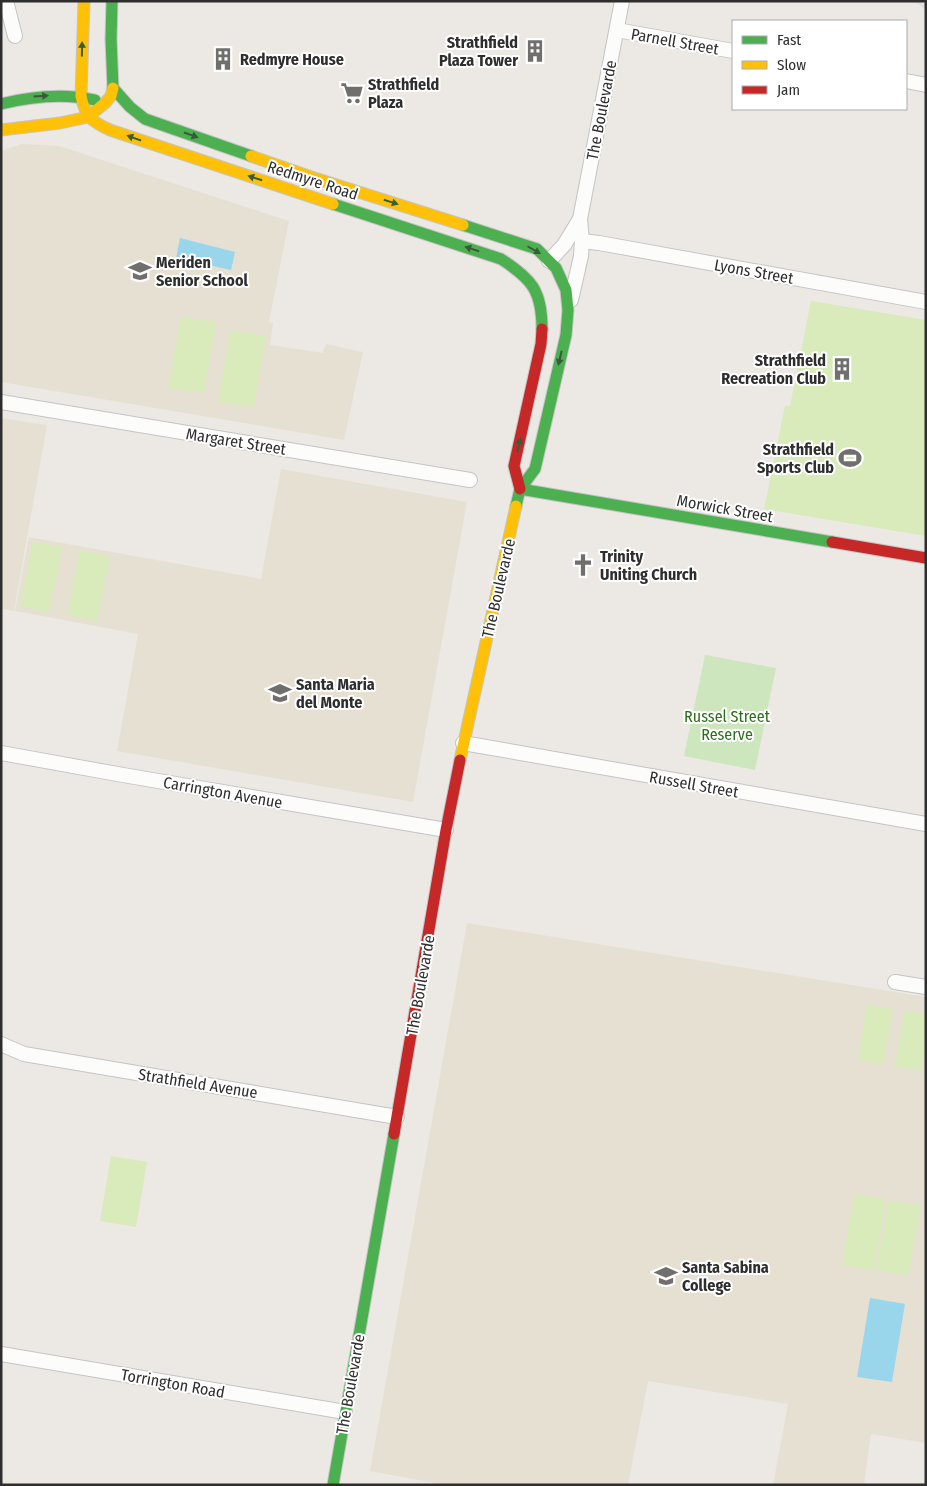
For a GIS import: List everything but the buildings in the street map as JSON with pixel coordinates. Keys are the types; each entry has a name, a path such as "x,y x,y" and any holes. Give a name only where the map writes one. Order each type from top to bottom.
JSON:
{"main road":[{"path":"84,1 81,96 82,106 88,117"},
{"path":"1,130 60,123 88,117 106,103 111,96 113,88 112,1"},
{"path":"113,88 130,107 145,118"},
{"name":"Redmyre Road","path":"1,104 25,97 51,95 81,96 106,103 311,177 518,242 537,249 546,265"},
{"name":"Redmyre Road","path":"88,117 110,130 501,259 524,275 539,296"},
{"path":"60,123 110,130"},
{"name":"The Boulevarde","path":"333,1485 446,830 463,743 520,489 535,469 566,335 568,310 566,290 560,275 546,265"},
{"path":"541,344 548,332 550,322 545,285"},
{"name":"The Boulevarde","path":"520,489 514,466 541,344 543,324 539,296"},
{"name":"Morwick Street","path":"520,489 926,558"}],"street":[{"path":"6,1 15,36"},
{"name":"The Boulevarde","path":"568,310 582,242 580,219 622,1"},
{"name":"Parnell Street","path":"617,30 732,51"},
{"path":"907,81 926,85"},
{"name":"The Boulevarde","path":"546,265 564,245 580,219"},
{"name":"Lyons Street","path":"582,242 599,243 926,302"},
{"name":"Margaret Street","path":"1,402 470,480"},
{"name":"Russell Street","path":"463,743 926,824"},
{"name":"Carrington Avenue","path":"1,753 142,779 446,830"},
{"path":"895,982 926,987"},
{"name":"Strathfield Avenue","path":"1,1044 24,1054 397,1117"},
{"name":"Torrington Road","path":"1,1354 345,1412"}],"shaded area":[{"name":"Meriden Senior School","path":"21,144 59,146 289,221 269,322 273,323 270,345 323,353 326,344 363,352 344,440 1,382 1,151"},
{"path":"1,418 47,425 14,611 1,608"},
{"name":"Santa Maria del Monte","path":"281,469 467,502 413,802 117,751 138,634 15,611 29,537 261,579"},
{"name":"Santa Sabina College","path":"467,923 926,997 926,1443 871,1434 864,1485 773,1485 788,1404 648,1381 628,1485 446,1485 370,1471"}],"green space":[{"name":"Strathfield Sports Club","path":"811,301 926,320 926,536 764,509 785,406 790,406"},
{"path":"181,317 216,322 204,393 168,388"},
{"path":"230,331 266,336 254,407 218,402"},
{"path":"33,542 62,547 49,612 20,606"},
{"path":"80,550 110,556 97,621 67,615"},
{"name":"Russel Street Reserve","path":"705,655 776,668 755,770 684,756"},
{"path":"867,1005 893,1009 883,1064 858,1059"},
{"path":"905,1011 926,1014 926,1041 921,1071 895,1066"},
{"path":"111,1156 147,1162 136,1227 100,1221"},
{"path":"854,1194 886,1199 874,1270 842,1265"},
{"path":"889,1200 921,1206 908,1276 876,1270"}],"water":[{"path":"180,238 235,252 231,270 176,258"},
{"path":"870,1298 905,1304 892,1382 857,1377"}],"railway":[{"path":"917,1 926,8"}],"traffic: fast":[{"path":"112,1 113,88 130,107 145,119 251,156"},
{"path":"1,104 48,96 95,100"},
{"path":"333,204 501,259 512,266 533,287 540,305 542,329"},
{"path":"463,225 537,249 556,268 566,290 568,310 566,335 535,469 520,489 516,506"},
{"path":"520,489 832,542"},
{"path":"333,1485 394,1134"}],"traffic: slow":[{"path":"84,1 81,96 90,118 110,130 333,204"},
{"path":"1,130 60,123 88,117 105,103 111,96 113,88"},
{"path":"251,156 463,225"},
{"path":"460,760 516,506"}],"traffic: jam":[{"path":"520,489 514,466 541,344 542,329"},
{"path":"832,542 926,558"},
{"path":"394,1134 446,830 460,760"}],"place":[{"name":"Strathfield Plaza Tower","path":"535,51"},
{"name":"Redmyre House","path":"223,59"},
{"name":"Strathfield Plaza","path":"352,93"},
{"name":"Meriden Senior School","path":"140,271"},
{"name":"Strathfield Recreation Club","path":"842,369"},
{"name":"Strathfield Sports Club","path":"850,458"},
{"name":"Trinity Uniting Church","path":"583,565"},
{"name":"Santa Maria del Monte","path":"280,693"},
{"name":"Santa Sabina College","path":"666,1276"}]}
